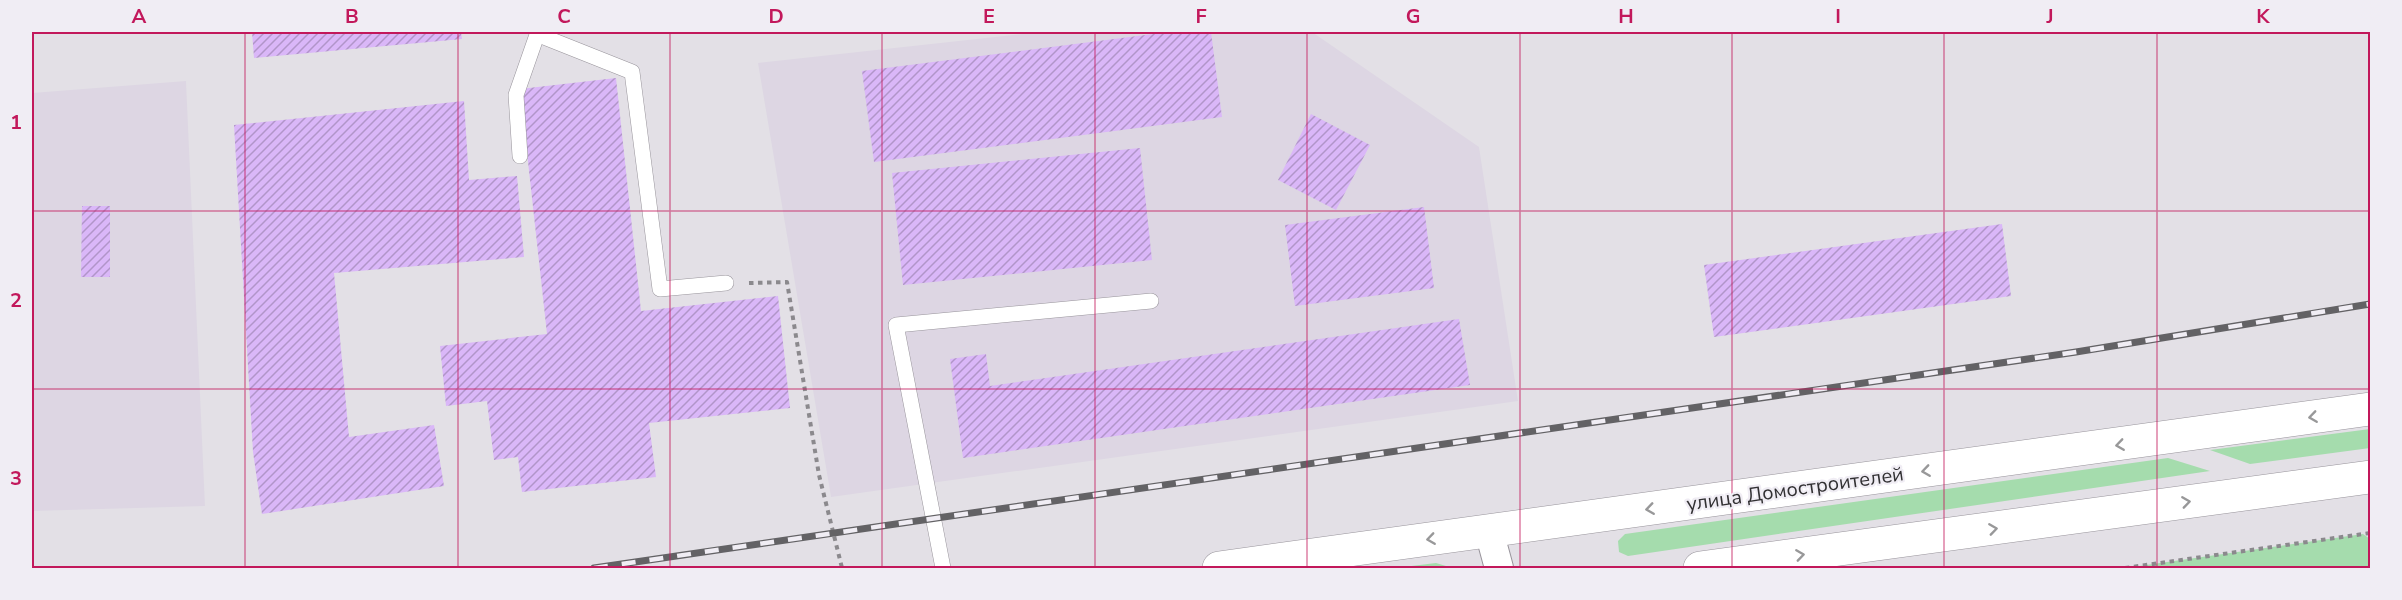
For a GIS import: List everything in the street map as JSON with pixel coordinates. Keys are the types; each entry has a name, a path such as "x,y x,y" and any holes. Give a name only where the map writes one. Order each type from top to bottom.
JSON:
{"main road":[{"name":"улица Домостроителей","path":"1219,568 2370,409"},
{"path":"1700,568 2370,477"}],"street":[{"path":"1489,531 1499,568"}],"lane":[{"path":"520,156 516,95 539,33 632,72 660,290 726,283"},
{"path":"943,568 897,325 1151,301"}],"path":[{"path":"726,283 787,282 819,475 842,568"},
{"path":"2125,568 2370,533"}],"shaded area":[{"path":"1041,32 1312,32 1479,147 1518,401 831,497 758,63"},
{"path":"186,81 205,506 32,511 32,93"}],"green space":[{"path":"2370,429 2370,448 2250,464 2210,450"},
{"path":"2168,458 2210,471 1628,556 1619,552 1618,541 1625,534"},
{"path":"2363,534 2370,539 2370,568 2125,568"},
{"path":"1436,563 1446,568 1395,568"}],"building":[{"path":"252,32 461,32 462,39 254,58"},
{"path":"1169,32 1211,32 1222,117 874,162 862,71"},
{"path":"616,78 641,311 778,296 790,408 649,423 656,477 522,492 518,457 494,460 487,401 446,406 440,346 547,334 520,89"},
{"path":"464,101 469,180 517,176 524,257 334,273 349,437 434,425 444,486 262,514 253,452 234,125"},
{"path":"1311,114 1370,145 1336,210 1278,180"},
{"path":"1140,148 1152,260 903,285 892,173"},
{"path":"82,206 110,206 110,277 81,277"},
{"path":"1424,207 1434,288 1295,306 1285,225"},
{"path":"2002,224 2011,296 1714,337 1704,265"},
{"path":"1459,319 1470,385 963,458 950,359 986,354 990,386"}],"railway":[{"path":"594,568 2076,352 2370,304"}]}
